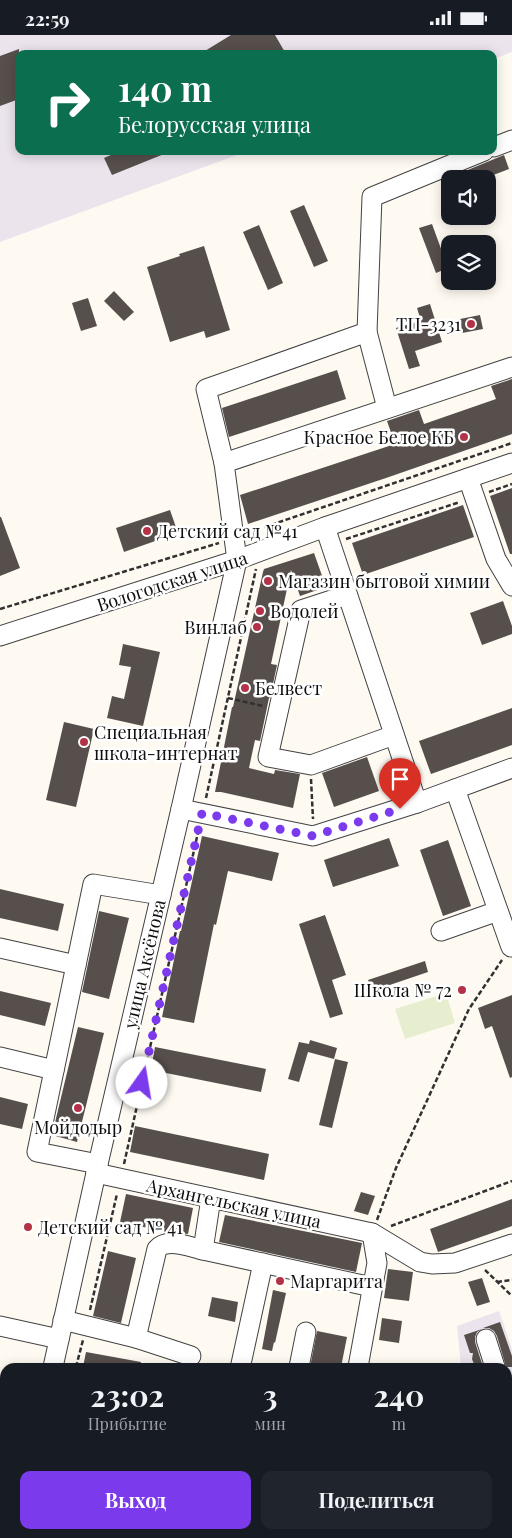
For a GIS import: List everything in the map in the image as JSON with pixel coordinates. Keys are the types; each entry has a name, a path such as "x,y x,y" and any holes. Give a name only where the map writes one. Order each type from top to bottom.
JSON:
{"street":[{"path":"497,146 512,140"},
{"path":"387,408 367,331 372,197 474,155"},
{"path":"237,560 224,463 206,389 367,331"},
{"path":"224,463 512,367"},
{"name":"Вологодская улица","path":"0,636 237,560 327,536 468,478 512,463"},
{"path":"468,478 496,559 512,586"},
{"path":"327,536 417,803"},
{"name":"улица Аксёнова","path":"53,1363 237,560"},
{"path":"347,595 301,610 268,757 311,765 394,735"},
{"path":"181,809 313,836 417,803 512,768"},
{"path":"455,789 510,947"},
{"path":"0,1057 54,1070 93,884 161,895"},
{"path":"441,931 498,911"},
{"path":"0,948 76,965"},
{"name":"Архангельская улица","path":"54,1070 36,1152 97,1168 120,1179 372,1233 420,1262 443,1265 474,1257 512,1243"},
{"path":"203,1250 211,1198"},
{"path":"359,1363 377,1263 372,1233"},
{"path":"136,1338 157,1249 170,1243 372,1287"},
{"path":"241,1363 263,1263"},
{"path":"63,1320 136,1338 191,1356"},
{"path":"0,1326 59,1339"},
{"path":"300,1363 306,1332"},
{"path":"486,1339 494,1363"}],"path":[{"path":"0,609 234,538 512,443"},
{"path":"327,536 475,497 512,484"},
{"path":"77,1363 120,1179 256,568"},
{"path":"228,698 279,709"},
{"path":"311,765 313,836"},
{"path":"372,1233 396,1168 469,1009 510,947"},
{"path":"372,1233 512,1181"},
{"path":"474,1257 512,1296"},
{"path":"497,1282 512,1280"}],"shaded area":[{"path":"0,35 231,35 240,50 15,50 15,155 237,155 0,242"},
{"path":"240,35 512,35 512,52 497,58 497,50 249,50"},
{"path":"499,1311 512,1349 512,1363 461,1363 457,1326"}],"green space":[{"path":"446,993 455,1023 405,1039 395,1009"}],"building":[{"path":"231,35 275,35 284,50 207,50"},
{"path":"15,50 15,100 0,106 0,56"},
{"path":"111,155 162,155 112,175 104,158"},
{"path":"504,155 509,169 496,174 496,170 468,170"},
{"path":"304,205 328,261 314,267 290,211"},
{"path":"432,224 441,249 441,271 436,273 419,228"},
{"path":"259,225 283,283 268,290 243,232"},
{"path":"204,246 230,330 206,338 204,331 170,342 147,267"},
{"path":"114,291 134,312 124,321 104,301"},
{"path":"88,298 97,326 81,331 72,303"},
{"path":"430,304 442,342 415,351 420,366 409,369 396,328 421,321 417,308"},
{"name":"ТП-3231","path":"480,315 483,329 462,333 460,319"},
{"path":"337,370 346,399 229,437 222,408"},
{"path":"512,379 512,434 248,524 240,495 395,444 387,421 419,410 424,424 496,399 491,386"},
{"path":"512,488 512,554 510,554 490,496"},
{"path":"463,505 474,537 363,575 352,543"},
{"name":"Детский сад №41","path":"170,510 178,533 124,552 116,528"},
{"path":"0,517 20,568 0,576"},
{"path":"314,553 326,587 300,596 291,570 271,664 277,665 270,698 260,741 255,740 249,768 274,774 275,770 300,774 293,808 215,792 232,707 264,569"},
{"path":"503,601 512,626 512,634 482,645 470,613"},
{"path":"123,644 160,652 143,726 107,718 112,696 124,699 131,667 119,665"},
{"path":"512,708 512,745 431,774 419,741"},
{"path":"64,722 94,729 76,807 46,800"},
{"path":"367,757 379,791 334,807 322,773"},
{"path":"202,836 279,853 272,881 228,871 216,925 214,924 194,1023 162,1017"},
{"path":"389,838 399,866 333,887 324,860"},
{"path":"448,840 471,906 443,916 420,850"},
{"path":"0,889 64,904 58,931 0,918"},
{"path":"99,911 129,918 109,999 82,992"},
{"path":"325,915 346,975 332,980 343,1014 330,1018 299,924"},
{"path":"425,961 428,972 372,991 368,980"},
{"path":"0,991 51,1003 45,1026 0,1015"},
{"path":"512,995 512,1077 510,1078 492,1026 485,1029 478,1008"},
{"path":"78,1027 104,1033 77,1142 52,1135"},
{"path":"310,1040 337,1048 334,1059 308,1052 299,1082 288,1079 299,1042 309,1044"},
{"path":"155,1047 266,1069 261,1092 151,1070"},
{"path":"335,1059 348,1062 332,1128 319,1125"},
{"path":"0,1097 28,1104 22,1129 0,1124"},
{"path":"135,1126 269,1154 264,1180 130,1152"},
{"path":"361,1192 375,1196 368,1215 354,1211"},
{"path":"126,1194 193,1208 188,1234 167,1232 120,1222"},
{"path":"512,1199 512,1226 438,1252 430,1229"},
{"path":"225,1215 362,1243 356,1272 219,1242"},
{"path":"108,1251 136,1258 121,1323 93,1316"},
{"path":"388,1269 413,1272 409,1301 384,1298"},
{"path":"482,1278 490,1302 477,1306 468,1282"},
{"path":"273,1290 286,1293 272,1351 262,1349"},
{"path":"212,1297 238,1302 235,1322 208,1316"},
{"path":"382,1318 402,1321 399,1343 379,1340"},
{"path":"500,1322 512,1356 512,1363 505,1363 494,1331 489,1328 483,1328"},
{"path":"482,1329 477,1332 475,1337 482,1363 474,1363 473,1353 470,1353 464,1335"},
{"path":"317,1331 347,1337 342,1363 311,1363"},
{"path":"86,1352 141,1362 141,1363 84,1363"}],"place":[{"name":"ТП-3231","path":"471,324"},
{"name":"Красное Белое КБ","path":"464,437"},
{"name":"Детский сад №41","path":"147,531"},
{"name":"Магазин бытовой химии","path":"268,581"},
{"name":"Водолей","path":"260,611"},
{"name":"Винлаб","path":"257,627"},
{"name":"Белвест","path":"245,688"},
{"name":"Специальная школа-интернат","path":"84,742"},
{"name":"Школа № 72","path":"462,990"},
{"name":"Мойдодыр","path":"78,1108"},
{"name":"Детский сад № 41","path":"28,1227"},
{"name":"Маргарита","path":"280,1281"}],"route":[{"path":"142,1083 202,813 313,836 400,809"}]}
